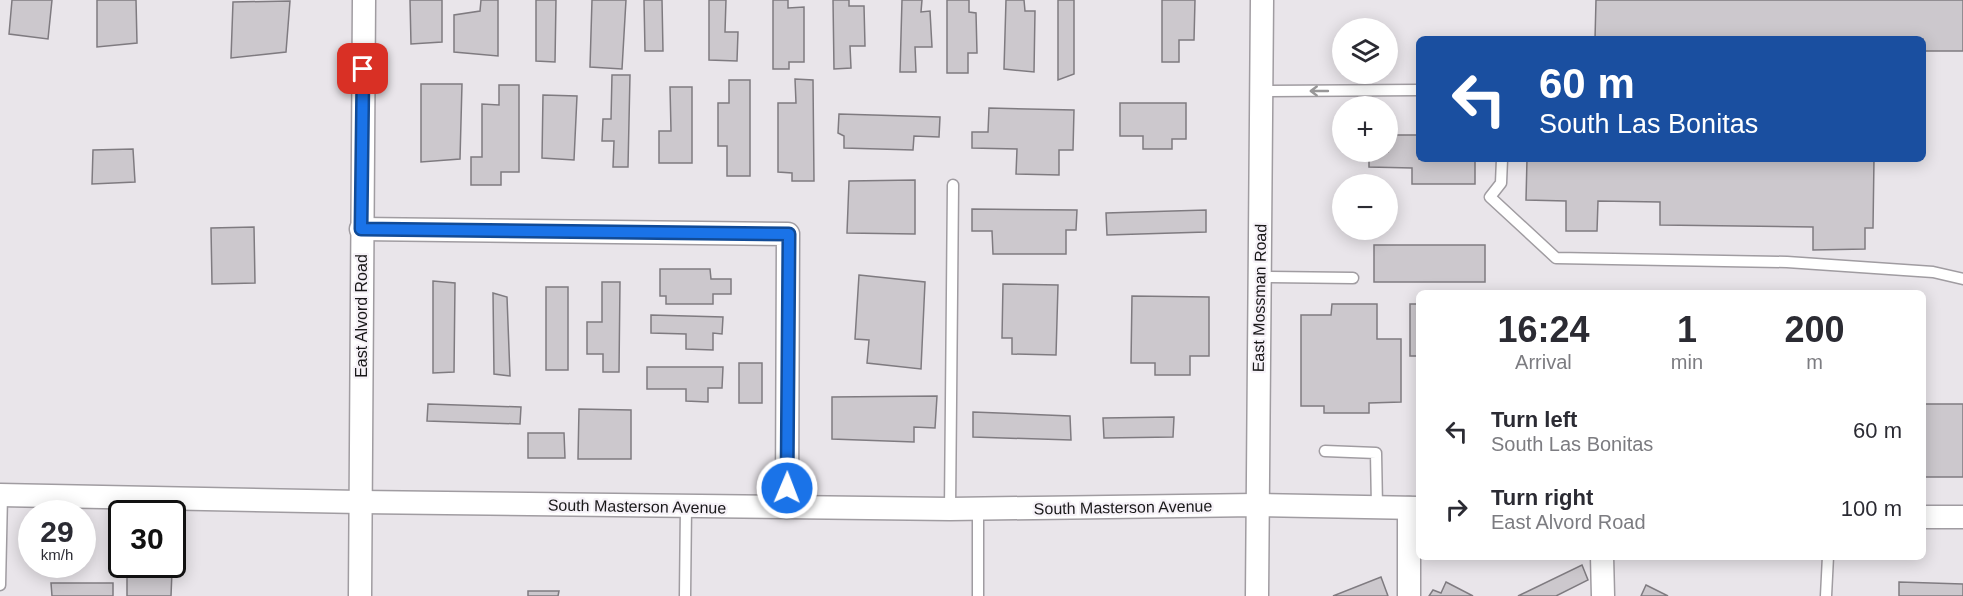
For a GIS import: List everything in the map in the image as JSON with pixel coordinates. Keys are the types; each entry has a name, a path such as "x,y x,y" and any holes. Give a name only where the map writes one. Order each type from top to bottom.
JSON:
{"street":[{"name":"East Alvord Road","path":"360,596 364,0"},
{"name":"East Mossman Road","path":"1257,596 1262,0"},
{"path":"361,229 789,234 787,507"},
{"name":"South Masterson Avenue","path":"1,495 950,509 1257,505 1414,508"},
{"path":"1408,596 1414,508"},
{"path":"1926,517 1963,517"},
{"path":"1602,560 1603,596"}],"lane":[{"path":"1261,91 1416,90"},
{"path":"1502,162 1501,183 1490,197 1556,258 1787,262 1933,272 1963,279"},
{"path":"950,509 953,185"},
{"path":"1259,277 1353,278"},
{"path":"1325,451 1376,453 1377,507"},
{"path":"0,585 1,495"},
{"path":"685,596 686,506"},
{"path":"978,508 978,596"},
{"path":"1826,596 1828,560"}],"building":[{"path":"12,0 52,0 48,39 9,34"},
{"path":"97,0 136,0 137,43 97,47"},
{"path":"410,0 442,0 442,42 411,44"},
{"path":"481,0 498,0 498,56 454,52 454,15 480,11"},
{"path":"536,0 556,0 555,62 536,61"},
{"path":"592,0 626,0 622,69 590,67"},
{"path":"644,0 662,0 663,51 645,51"},
{"path":"709,0 726,0 725,32 738,32 737,61 709,60"},
{"path":"773,0 788,0 788,8 804,7 804,62 789,62 789,69 773,69"},
{"path":"833,0 849,0 849,6 864,6 865,46 850,46 851,68 834,69"},
{"path":"902,0 922,0 921,12 930,11 932,47 915,47 916,72 900,72"},
{"path":"947,0 969,0 969,12 976,13 977,53 968,53 968,73 947,73"},
{"path":"1006,0 1024,0 1025,11 1035,11 1034,72 1004,69"},
{"path":"1058,0 1074,0 1074,74 1058,80"},
{"path":"1162,0 1195,0 1194,40 1179,40 1179,62 1162,62"},
{"path":"1596,0 1963,0 1963,51 1926,51 1926,36 1595,36"},
{"path":"290,1 286,52 231,58 233,2"},
{"path":"612,75 630,75 628,167 613,167 614,141 602,141 603,119 611,119"},
{"path":"795,79 813,80 814,181 792,181 792,173 778,172 778,103 796,103"},
{"path":"729,80 750,80 750,176 727,176 727,146 718,146 718,103 729,103"},
{"path":"421,84 462,84 460,159 421,162"},
{"path":"499,85 519,85 519,172 501,172 501,185 471,185 471,157 482,157 482,104 499,105"},
{"path":"670,87 692,87 692,163 659,163 659,131 671,131"},
{"path":"543,95 577,96 574,160 542,158"},
{"path":"1120,103 1186,103 1186,139 1172,139 1172,149 1143,149 1143,136 1120,136"},
{"path":"989,108 1074,110 1073,150 1059,150 1059,175 1016,174 1017,149 972,148 972,132 988,132"},
{"path":"839,114 940,117 939,137 914,136 913,150 844,148 844,136 838,133"},
{"path":"1398,135 1416,135 1416,162 1475,162 1475,184 1412,184 1412,168 1369,167 1369,162 1398,162"},
{"path":"133,149 135,182 92,184 93,150"},
{"path":"1527,162 1874,162 1873,228 1865,228 1865,249 1813,250 1813,227 1660,225 1660,202 1598,201 1597,231 1566,231 1566,201 1526,200"},
{"path":"915,180 915,234 847,233 849,181"},
{"path":"972,209 1077,210 1076,230 1066,230 1066,254 993,254 992,231 972,231"},
{"path":"1206,210 1206,232 1107,235 1106,213"},
{"path":"254,227 255,283 212,284 211,228"},
{"path":"1374,245 1485,245 1485,282 1374,282"},
{"path":"660,269 710,269 711,279 731,279 731,294 713,294 713,304 666,304 666,296 660,296"},
{"path":"859,275 925,282 921,369 867,363 869,340 855,339"},
{"path":"433,281 455,283 454,372 433,373"},
{"path":"602,282 620,282 619,372 603,372 603,354 587,354 587,322 602,322"},
{"path":"1003,284 1058,285 1056,355 1012,354 1012,338 1002,338"},
{"path":"546,287 568,287 568,370 546,370"},
{"path":"493,293 507,297 510,376 494,374"},
{"path":"1132,296 1209,297 1209,356 1190,356 1190,375 1155,375 1155,363 1131,363"},
{"path":"1332,304 1377,304 1377,339 1401,339 1401,402 1369,403 1369,413 1324,413 1324,406 1301,406 1301,315 1331,315"},
{"path":"1410,304 1416,304 1416,356 1410,356"},
{"path":"651,315 723,317 722,334 713,333 713,350 686,349 686,334 651,333"},
{"path":"739,363 762,363 762,403 739,403"},
{"path":"647,367 723,367 722,388 708,388 708,402 686,401 686,389 647,389"},
{"path":"937,396 935,428 914,427 914,442 832,439 832,397"},
{"path":"428,404 521,407 520,424 427,421"},
{"path":"1926,404 1963,404 1963,477 1926,477"},
{"path":"579,409 631,410 631,459 578,459"},
{"path":"973,412 1070,416 1071,440 973,437"},
{"path":"1174,417 1173,437 1104,438 1103,418"},
{"path":"528,433 564,433 565,458 528,458"},
{"path":"1582,565 1588,580 1556,596 1518,596"},
{"path":"1381,577 1388,596 1333,596"},
{"path":"127,578 172,578 171,596 127,596"},
{"path":"1446,582 1473,596 1429,596 1433,590 1441,593"},
{"path":"1899,582 1963,584 1963,596 1899,596"},
{"path":"51,583 113,583 113,596 52,596"},
{"path":"1646,585 1668,596 1641,596"},
{"path":"528,591 559,591 558,596 528,596"}],"route":[{"path":"363,69 361,229 789,234 787,488"}]}
